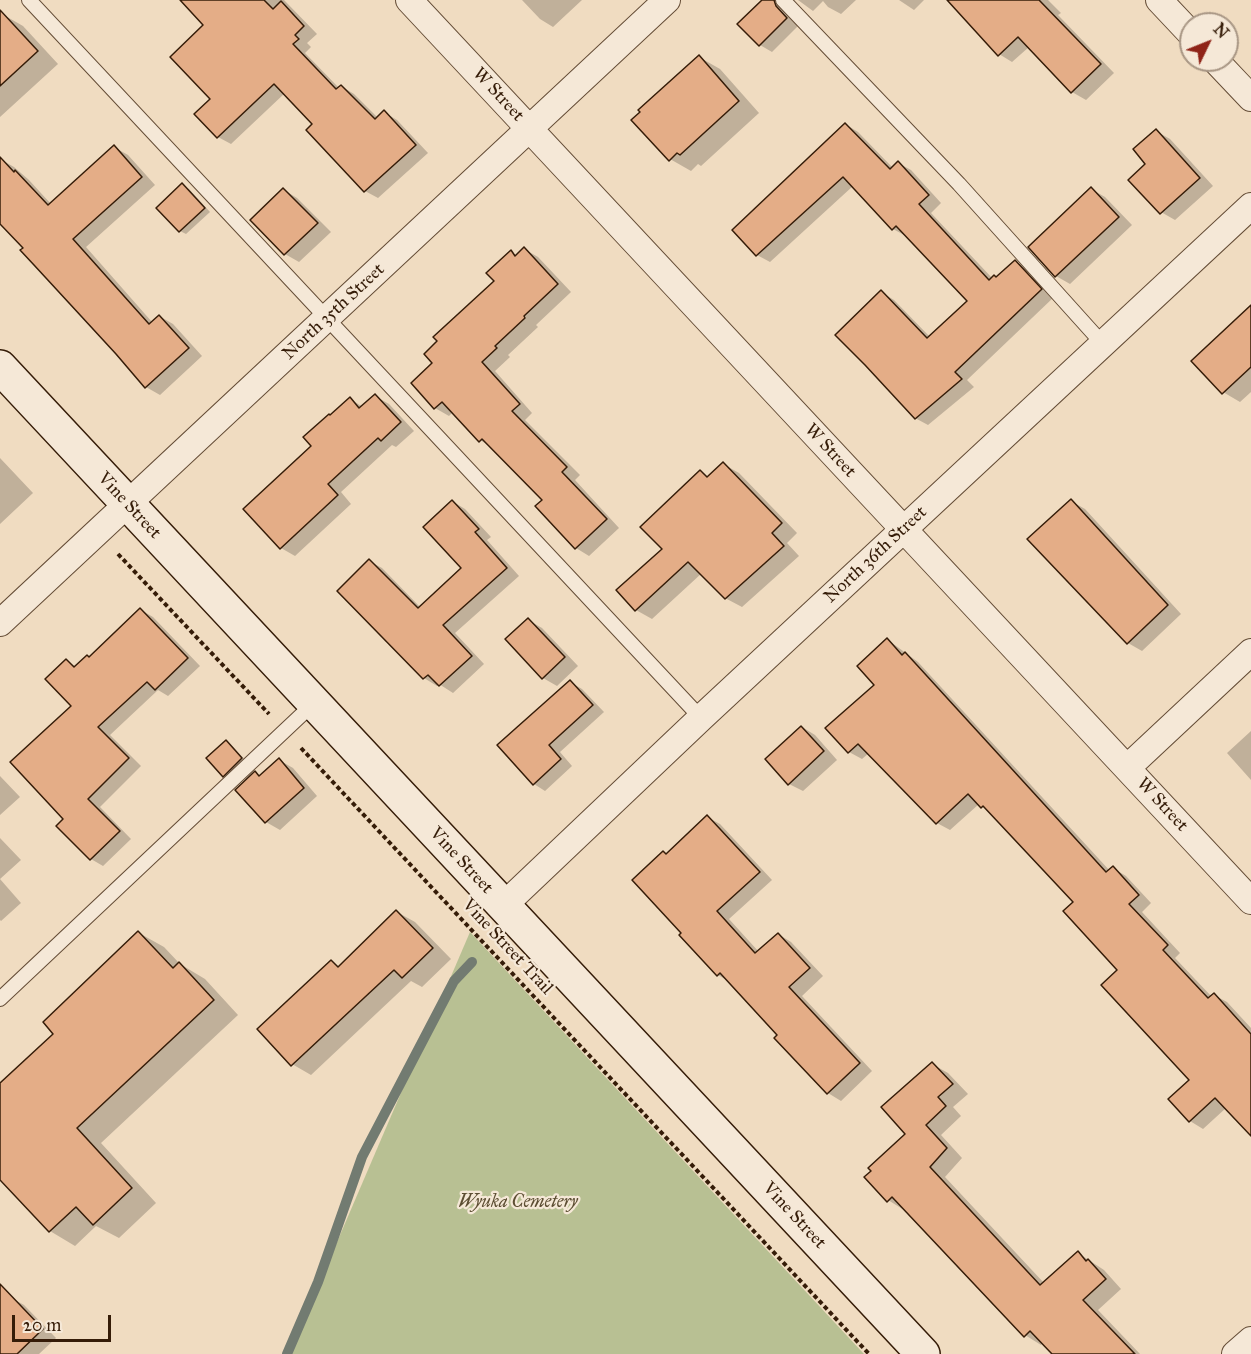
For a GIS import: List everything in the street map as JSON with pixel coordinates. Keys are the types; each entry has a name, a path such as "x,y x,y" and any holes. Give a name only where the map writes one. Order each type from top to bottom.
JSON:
{"main road":[{"name":"Vine Street","path":"0,367 923,1354"}],"street":[{"name":"W Street","path":"409,0 1251,901"},
{"name":"North 35th Street","path":"0,623 667,0"},
{"path":"1159,0 1179,21"},
{"path":"1226,72 1251,98"},
{"name":"North 36th Street","path":"503,906 701,718 1251,206"},
{"path":"1127,768 1251,652"},
{"path":"1236,1354 1251,1340"}],"lane":[{"path":"29,0 701,718"},
{"path":"783,0 959,184 1103,344"},
{"path":"0,999 313,704"}],"path":[{"name":"Vine Street Trail","path":"124,560 868,1354"}],"green space":[{"name":"Wyuka Cemetery","path":"470,932 864,1354 289,1354"}],"building":[{"path":"180,0 264,0 273,9 281,1 304,26 295,35 299,39 293,44 336,89 341,85 375,119 384,110 416,145 364,192 306,130 312,124 274,84 217,138 194,114 210,99 170,57 203,25"},
{"path":"762,0 774,0 776,6 787,18 759,46 737,24"},
{"path":"947,0 1039,0 1101,64 1071,93 1018,37 998,56"},
{"path":"0,10 38,51 0,86"},
{"path":"699,55 739,101 680,155 677,153 669,161 631,120 640,112 638,110"},
{"path":"845,123 890,169 898,161 929,195 919,204 989,280 994,275 996,277 1015,260 1042,289 955,372 962,379 915,419 835,335 881,290 927,338 967,301 896,226 892,230 843,177 756,256 732,230"},
{"path":"1156,129 1200,178 1160,214 1128,180 1145,164 1133,149"},
{"path":"114,145 142,177 73,239 149,324 159,315 189,348 145,388 20,250 23,248 0,224 0,157 48,205"},
{"path":"182,183 205,208 179,232 156,208"},
{"path":"1091,187 1119,217 1055,277 1028,247"},
{"path":"283,188 318,223 284,255 250,220"},
{"path":"524,247 558,284 524,316 525,318 495,346 497,348 482,362 520,404 512,411 567,467 562,472 607,519 575,549 535,506 542,500 482,439 479,442 442,402 434,409 411,383 432,363 424,354 437,341 433,337 494,281 486,273 511,250 515,256"},
{"path":"1251,305 1251,367 1222,394 1191,361"},
{"path":"375,394 401,422 381,441 378,438 328,484 338,495 280,549 243,509 311,446 303,437 329,414 350,397 359,408"},
{"path":"723,462 782,523 772,533 784,546 725,599 688,562 635,611 616,590 662,549 640,527 700,470 707,477"},
{"path":"1071,499 1168,605 1127,644 1027,539"},
{"path":"452,500 479,529 475,532 507,568 443,625 472,656 439,686 428,675 423,679 337,591 369,559 418,608 461,568 423,527"},
{"path":"140,608 188,658 155,690 147,682 98,727 129,758 88,799 120,831 90,860 56,826 63,819 10,762 71,706 45,679 66,659 74,667 87,655 89,657"},
{"path":"528,618 565,657 542,679 505,639"},
{"path":"887,638 902,655 905,652 1106,872 1113,866 1139,895 1129,904 1168,945 1163,950 1208,998 1214,993 1251,1034 1251,1136 1215,1098 1189,1122 1168,1099 1189,1080 1101,985 1117,970 1063,911 1073,902 983,806 981,808 968,794 936,824 858,744 848,753 825,728 874,685 857,666"},
{"path":"570,680 593,705 549,745 561,759 533,785 497,745"},
{"path":"801,726 824,751 788,785 765,759"},
{"path":"226,740 242,758 223,777 206,758"},
{"path":"279,758 304,788 265,823 235,790 255,771 259,776"},
{"path":"707,815 760,872 717,911 755,953 778,933 810,968 789,987 860,1063 827,1094 774,1038 777,1035 720,973 717,976 632,880 663,851 666,854"},
{"path":"396,910 433,948 402,978 394,970 291,1066 257,1029 331,960 338,967"},
{"path":"138,931 173,968 179,962 214,1000 77,1128 132,1188 93,1225 76,1207 49,1232 0,1180 0,1083 53,1034 43,1022"},
{"path":"932,1062 953,1084 938,1097 946,1106 926,1125 947,1148 930,1167 1040,1285 1078,1251 1086,1261 1088,1259 1106,1279 1083,1300 1135,1354 1052,1354 1030,1331 1024,1337 892,1197 887,1202 864,1177 871,1171 868,1168 905,1134 881,1107"},
{"path":"0,1284 43,1329 17,1354 0,1354"}],"waterway":[{"path":"287,1354 318,1282 362,1157 454,981 472,962"}]}
